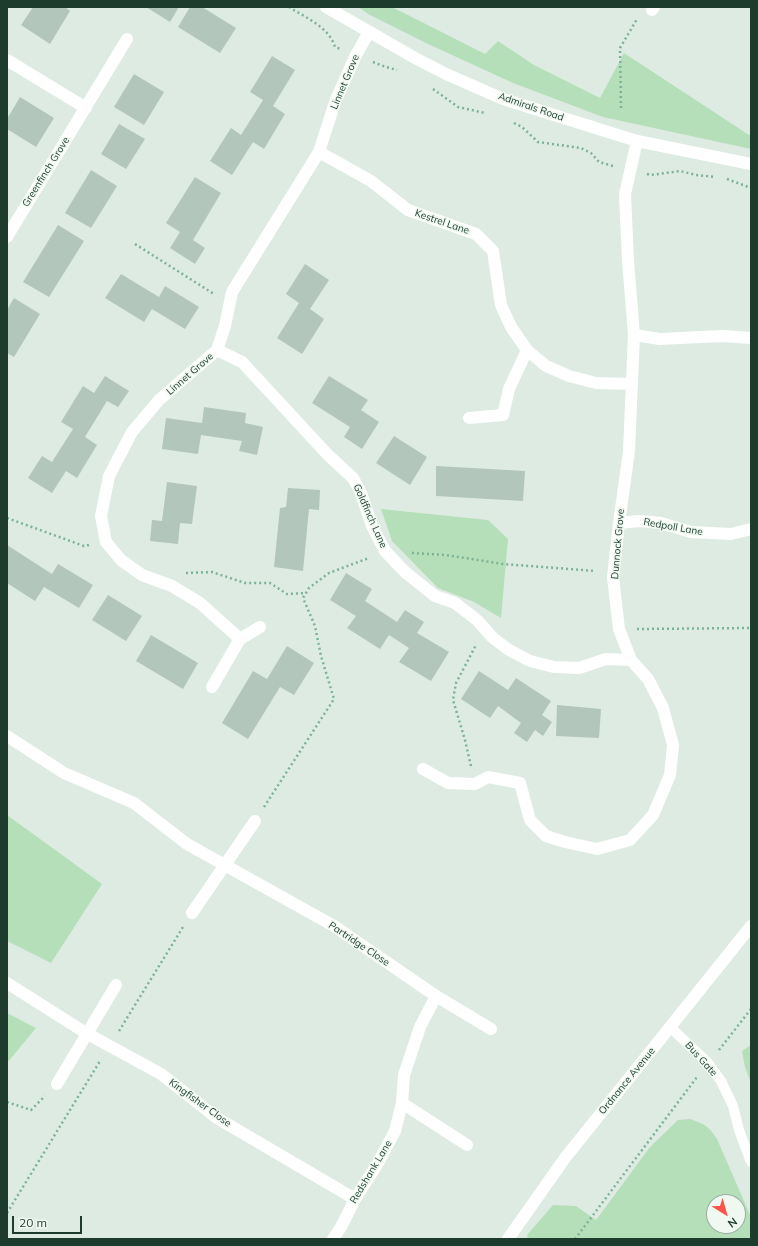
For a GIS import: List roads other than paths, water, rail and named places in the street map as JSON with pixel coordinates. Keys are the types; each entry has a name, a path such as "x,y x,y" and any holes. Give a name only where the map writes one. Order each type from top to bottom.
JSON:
{"street":[{"name":"Admirals Road","path":"326,7 446,74 503,98 637,141 751,164"},
{"name":"Linnet Grove","path":"240,639 200,603 172,586 142,574 120,560 106,542 100,516 109,476 132,432 159,400 217,350 225,326 232,292 319,152 335,102 356,55 369,32"},
{"name":"Greenfinch Grove","path":"7,237 127,40"},
{"path":"7,60 86,108"},
{"name":"Dunnock Grove","path":"423,770 448,783 475,784 488,777 520,783 530,820 546,836 597,849 630,840 653,815 670,775 673,745 664,708 648,679 631,660 619,629 613,578 629,451 634,335 628,261 625,194 637,141"},
{"name":"Kestrel Lane","path":"319,152 371,181 408,210 476,234 493,251 501,304 511,327 527,350 546,366 568,376 596,383 632,384"},
{"path":"634,335 660,340 722,336 751,338"},
{"name":"Goldfinch Lane","path":"217,350 242,362 328,455 352,478 361,493 372,526 385,551 405,572 435,596 455,603 477,620 494,638 509,650 530,661 554,667 580,668 606,659 631,660"},
{"path":"469,418 503,415 509,389 527,350"},
{"name":"Redpoll Lane","path":"619,523 638,521 661,523 691,532 731,534 751,529"},
{"path":"212,687 240,639 260,627"},
{"name":"Partridge Close","path":"7,736 64,773 134,803 187,844 334,926 436,996 491,1029"},
{"path":"192,913 255,820"},
{"name":"Ordnance Avenue","path":"508,1239 565,1158 751,926"},
{"name":"Kingfisher Close","path":"7,983 86,1033 161,1074 217,1118 355,1199"},
{"path":"56,1084 116,985"},
{"name":"Redshank Lane","path":"333,1239 395,1131 402,1103 404,1075 420,1027 436,996"},
{"path":"402,1103 467,1145"}],"lane":[{"name":"Bus Gate","path":"670,1027 708,1063 720,1081 733,1106 739,1130 751,1162"}]}
